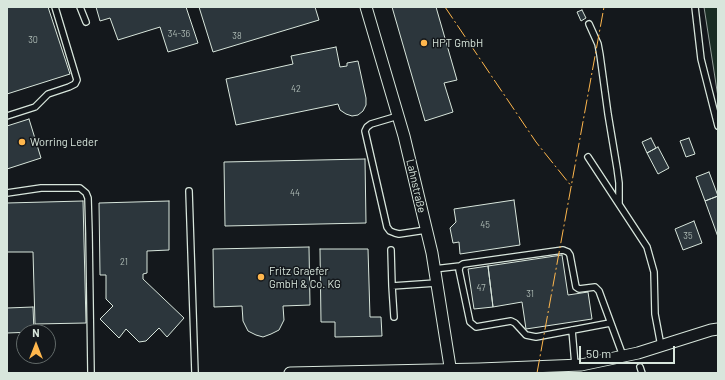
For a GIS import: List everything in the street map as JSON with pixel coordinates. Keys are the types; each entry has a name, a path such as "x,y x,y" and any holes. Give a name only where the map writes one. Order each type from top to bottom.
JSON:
{"street":[{"name":"Lahnstraße","path":"366,7 404,136 426,230 451,371"},
{"path":"290,373 451,371 581,365 623,356 718,329"}],"lane":[{"path":"7,116 35,107 48,94 69,87 77,80 55,7"},
{"path":"80,7 86,22"},
{"path":"695,7 701,59 718,126"},
{"path":"589,24 598,44 600,55 619,182 619,204"},
{"path":"398,116 371,124 365,131 387,227 390,231 399,234 426,230"},
{"path":"588,157 647,247 654,272 656,314 661,346"},
{"path":"7,193 41,188 80,188 86,193 88,198 89,233 91,373"},
{"path":"189,191 194,373"},
{"path":"391,250 394,317"},
{"path":"434,269 563,250 568,252 570,255 576,287 579,289 595,287 599,291 623,356"},
{"path":"460,266 459,270 470,322 476,327 511,321 515,323 526,336 536,336 610,323"},
{"path":"392,286 436,283"},
{"path":"572,330 575,365"}],"green space":[{"path":"704,7 718,7 718,97"}],"building":[{"path":"7,7 48,7 70,74 7,94"},
{"path":"96,7 186,7 198,43 168,52 160,27 118,40 110,18 100,21"},
{"path":"199,7 315,7 319,20 213,52"},
{"name":"HPT GmbH","path":"392,7 436,7 457,80 444,83 453,112 425,121"},
{"path":"582,10 586,18 581,21 577,12"},
{"path":"336,47 340,67 347,66 347,63 358,61 366,98 366,105 363,111 358,115 352,116 346,114 340,110 338,104 236,125 226,79 293,64 291,56"},
{"name":"Worring Leder","path":"29,119 41,158 7,169 7,126"},
{"path":"651,138 656,148 647,153 642,142"},
{"path":"689,138 695,154 686,157 680,141"},
{"path":"658,147 669,168 658,174 647,153"},
{"path":"365,159 366,223 225,226 224,162"},
{"path":"709,172 718,196 705,201 696,177"},
{"path":"718,196 718,237 705,201"},
{"path":"514,200 520,245 460,254 459,242 453,243 450,228 456,222 454,209"},
{"path":"83,201 86,323 35,324 33,252 7,252 7,203"},
{"path":"169,201 169,250 147,251 147,273 143,274 143,279 184,318 167,337 159,328 146,341 139,342 126,329 119,338 100,319 113,306 106,299 106,275 100,275 99,203"},
{"path":"694,221 702,243 683,250 675,229"},
{"name":"Fritz Graefer GmbH & Co. KG","path":"309,247 310,305 283,306 284,320 279,330 263,337 256,335 248,331 243,321 242,306 214,307 213,249"},
{"path":"320,249 368,249 370,317 381,317 382,336 335,337 335,322 321,322"},
{"path":"562,255 568,295 588,292 592,319 526,329 522,302 493,307 488,266"},
{"path":"488,266 493,307 474,309 468,269"},
{"path":"33,307 34,324 16,324 16,333 7,333 7,308"}],"power":[{"path":"445,7 536,142 572,187"},
{"path":"537,373 604,7"}],"place":[{"name":"HPT GmbH","path":"424,43"},
{"name":"Worring Leder","path":"22,142"},
{"name":"Fritz Graefer GmbH & Co. KG","path":"261,277"}]}
